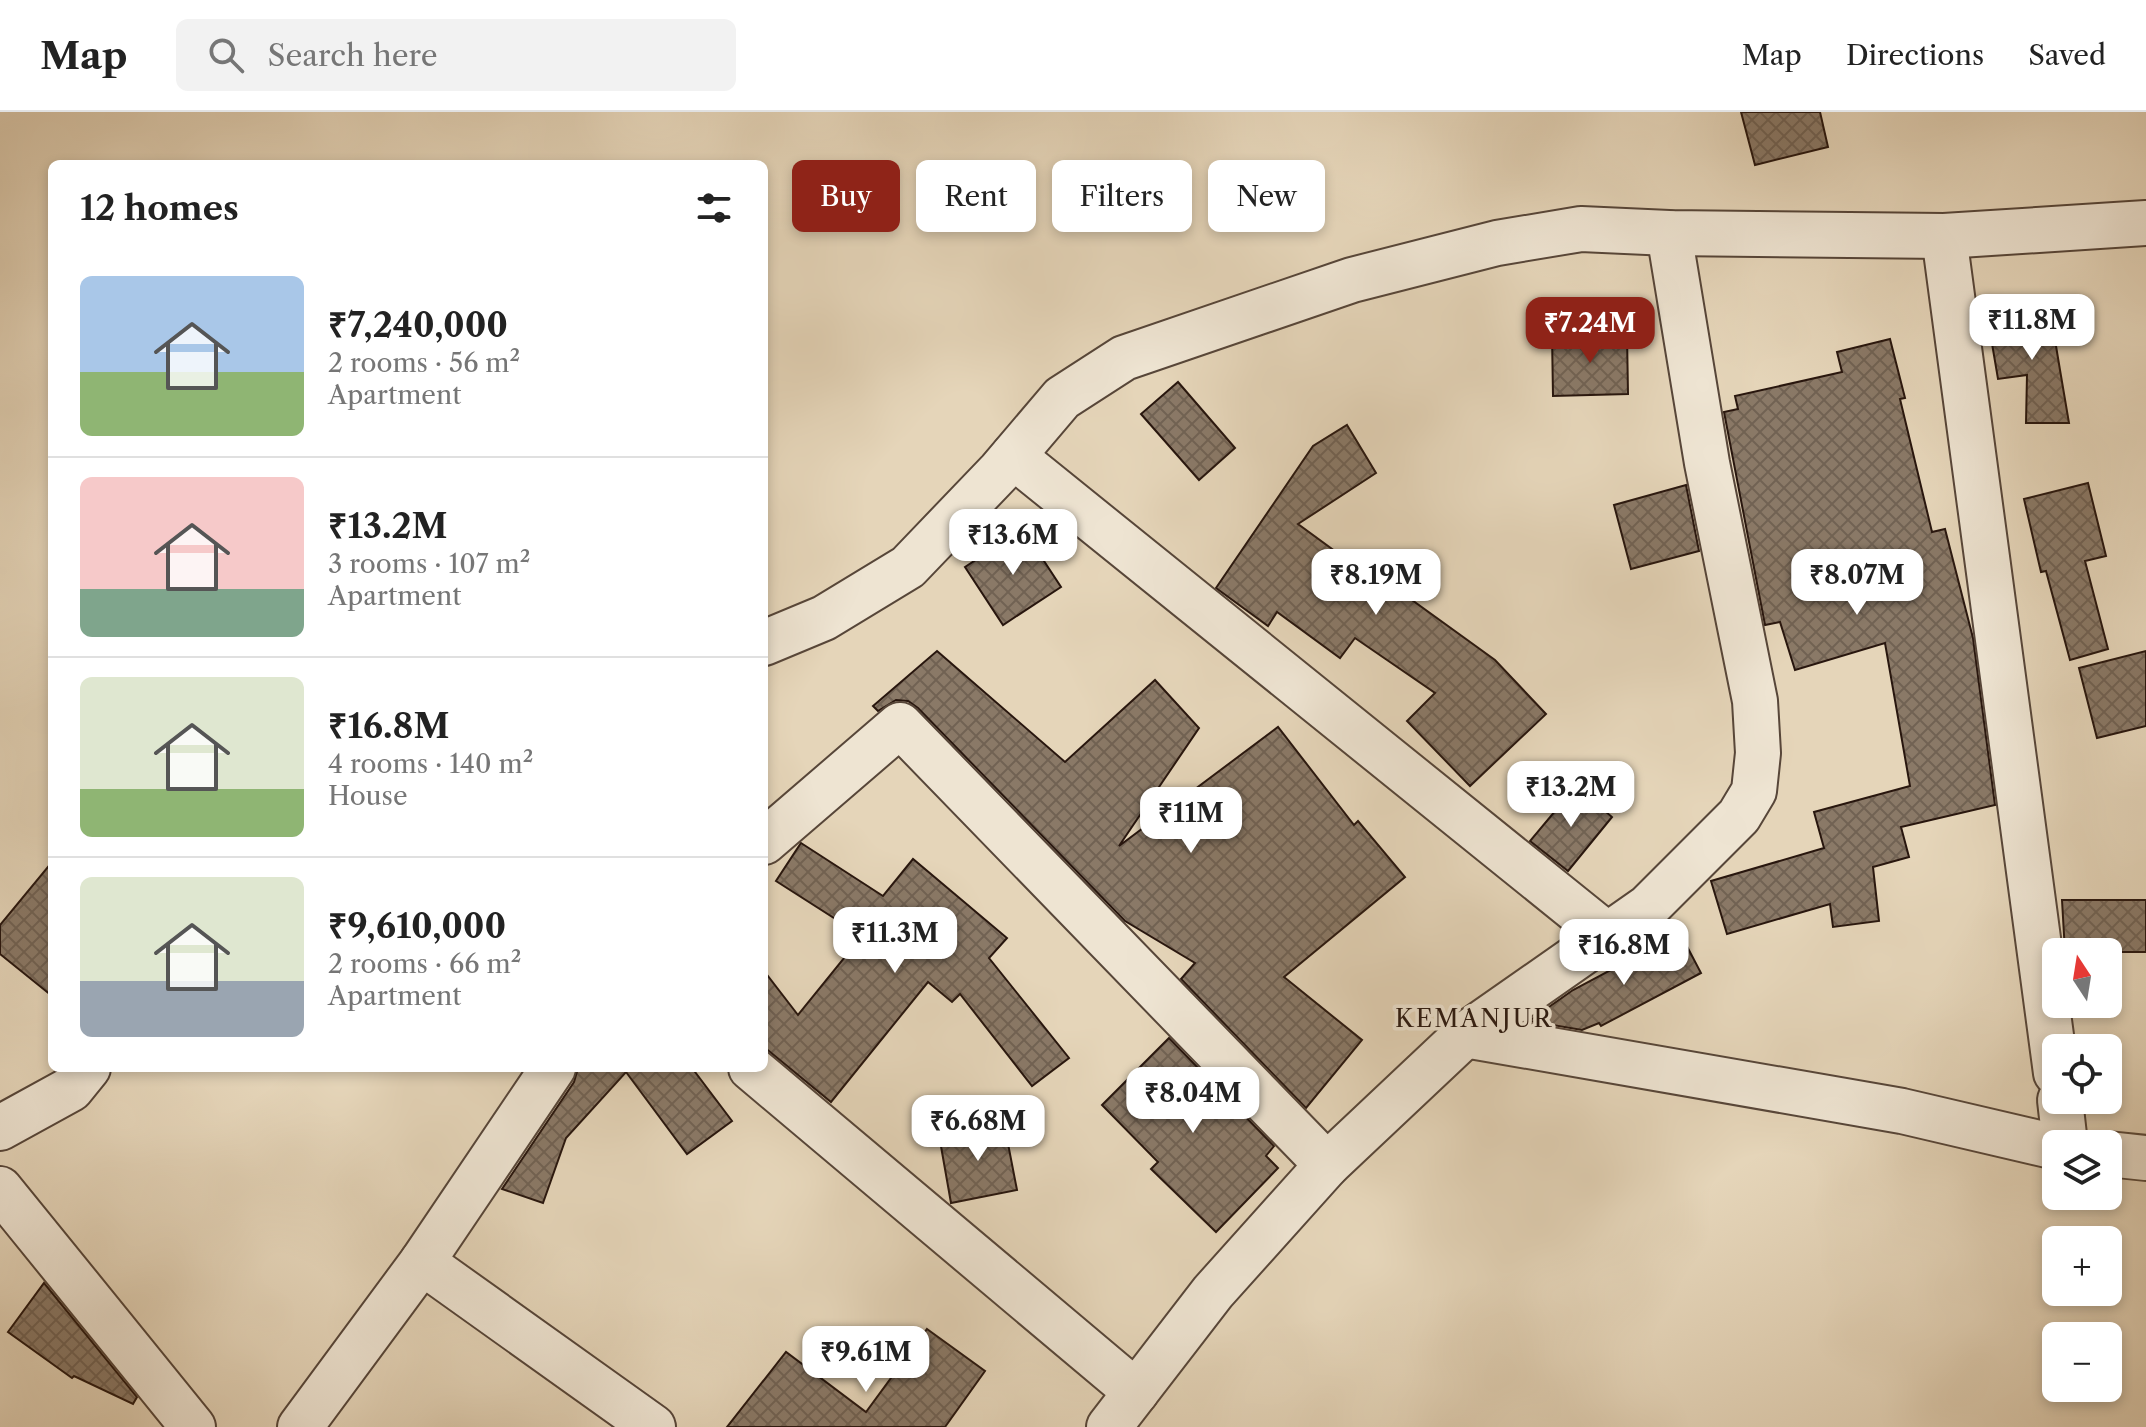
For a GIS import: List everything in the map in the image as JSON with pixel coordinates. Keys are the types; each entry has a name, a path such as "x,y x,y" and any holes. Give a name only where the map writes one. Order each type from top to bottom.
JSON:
{"street":[{"path":"768,641 824,618 908,567 1013,456 1062,398 1124,358 1352,280 1497,243 1581,229 1944,236 2146,223"},
{"path":"1109,1427 1213,1292 1327,1165 1465,1035 1648,907 1739,816 1754,791 1758,753 1755,701 1707,463 1669,233"},
{"path":"1944,236 2051,1034"},
{"path":"1013,456 1607,935"},
{"path":"768,839 900,725 1327,1165"},
{"path":"1465,1035 1902,1111 2042,1144"},
{"path":"0,1128 71,1089 85,1072"},
{"path":"300,1427 422,1262 550,1072"},
{"path":"756,1072 1136,1392"},
{"path":"2122,1155 2146,1158"},
{"path":"0,1189 193,1427"},
{"path":"422,1262 653,1427"}],"building":[{"path":"1741,112 1820,112 1828,147 1755,165"},
{"path":"2049,304 2069,423 2026,423 2027,375 1998,379 1988,320 2028,314 2028,306"},
{"path":"1627,334 1628,394 1553,396 1552,335"},
{"path":"1890,339 1905,398 1900,399 1932,532 1945,529 1973,638 1995,805 1901,827 1909,857 1873,867 1879,921 1833,927 1830,904 1727,934 1711,881 1824,848 1814,812 1910,786 1885,643 1795,670 1780,622 1765,625 1724,412 1738,409 1735,396 1842,372 1837,352"},
{"path":"1178,382 1235,448 1199,480 1141,414"},
{"path":"1347,425 1376,473 1298,524 1395,595 1398,590 1495,660 1546,714 1470,786 1407,721 1435,693 1355,638 1340,658 1277,612 1268,626 1216,588 1313,446"},
{"path":"2088,483 2106,556 2085,561 2108,649 2070,660 2046,571 2041,572 2024,499"},
{"path":"1686,485 1699,551 1631,569 1614,505"},
{"path":"1023,529 1061,587 1003,625 965,567"},
{"path":"937,651 1065,762 1155,680 1199,728 1119,846 1278,727 1354,825 1358,821 1405,877 1284,977 1362,1040 1306,1108 1181,979 1195,963 1125,921 918,708 908,701 896,700 878,711 873,706"},
{"path":"2146,651 2146,726 2097,738 2079,668"},
{"path":"1576,786 1612,817 1568,871 1530,841"},
{"path":"801,843 883,896 913,859 1007,938 989,958 1069,1058 1032,1086 960,994 952,1002 928,982 831,1102 768,1050 768,976 798,1015 862,936 776,881"},
{"path":"48,867 48,993 0,954 0,925"},
{"path":"2062,900 2146,900 2146,952 2122,952 2122,938 2064,938"},
{"path":"1680,933 1701,973 1601,1026 1599,1023 1582,1030 1529,1021 1573,990"},
{"path":"1169,1038 1274,1146 1266,1156 1278,1168 1216,1232 1151,1169 1158,1162 1102,1105"},
{"path":"577,1072 626,1072 566,1138 543,1203 502,1189 574,1082"},
{"path":"626,1072 695,1072 732,1121 687,1154"},
{"path":"1004,1123 1017,1190 951,1203 939,1135"},
{"path":"44,1283 137,1397 133,1404 74,1376 72,1378 8,1332"},
{"path":"927,1329 985,1371 945,1427 727,1427 786,1352 866,1412"}],"district":[{"name":"KEMANJUR","path":"1474,1018"}]}
